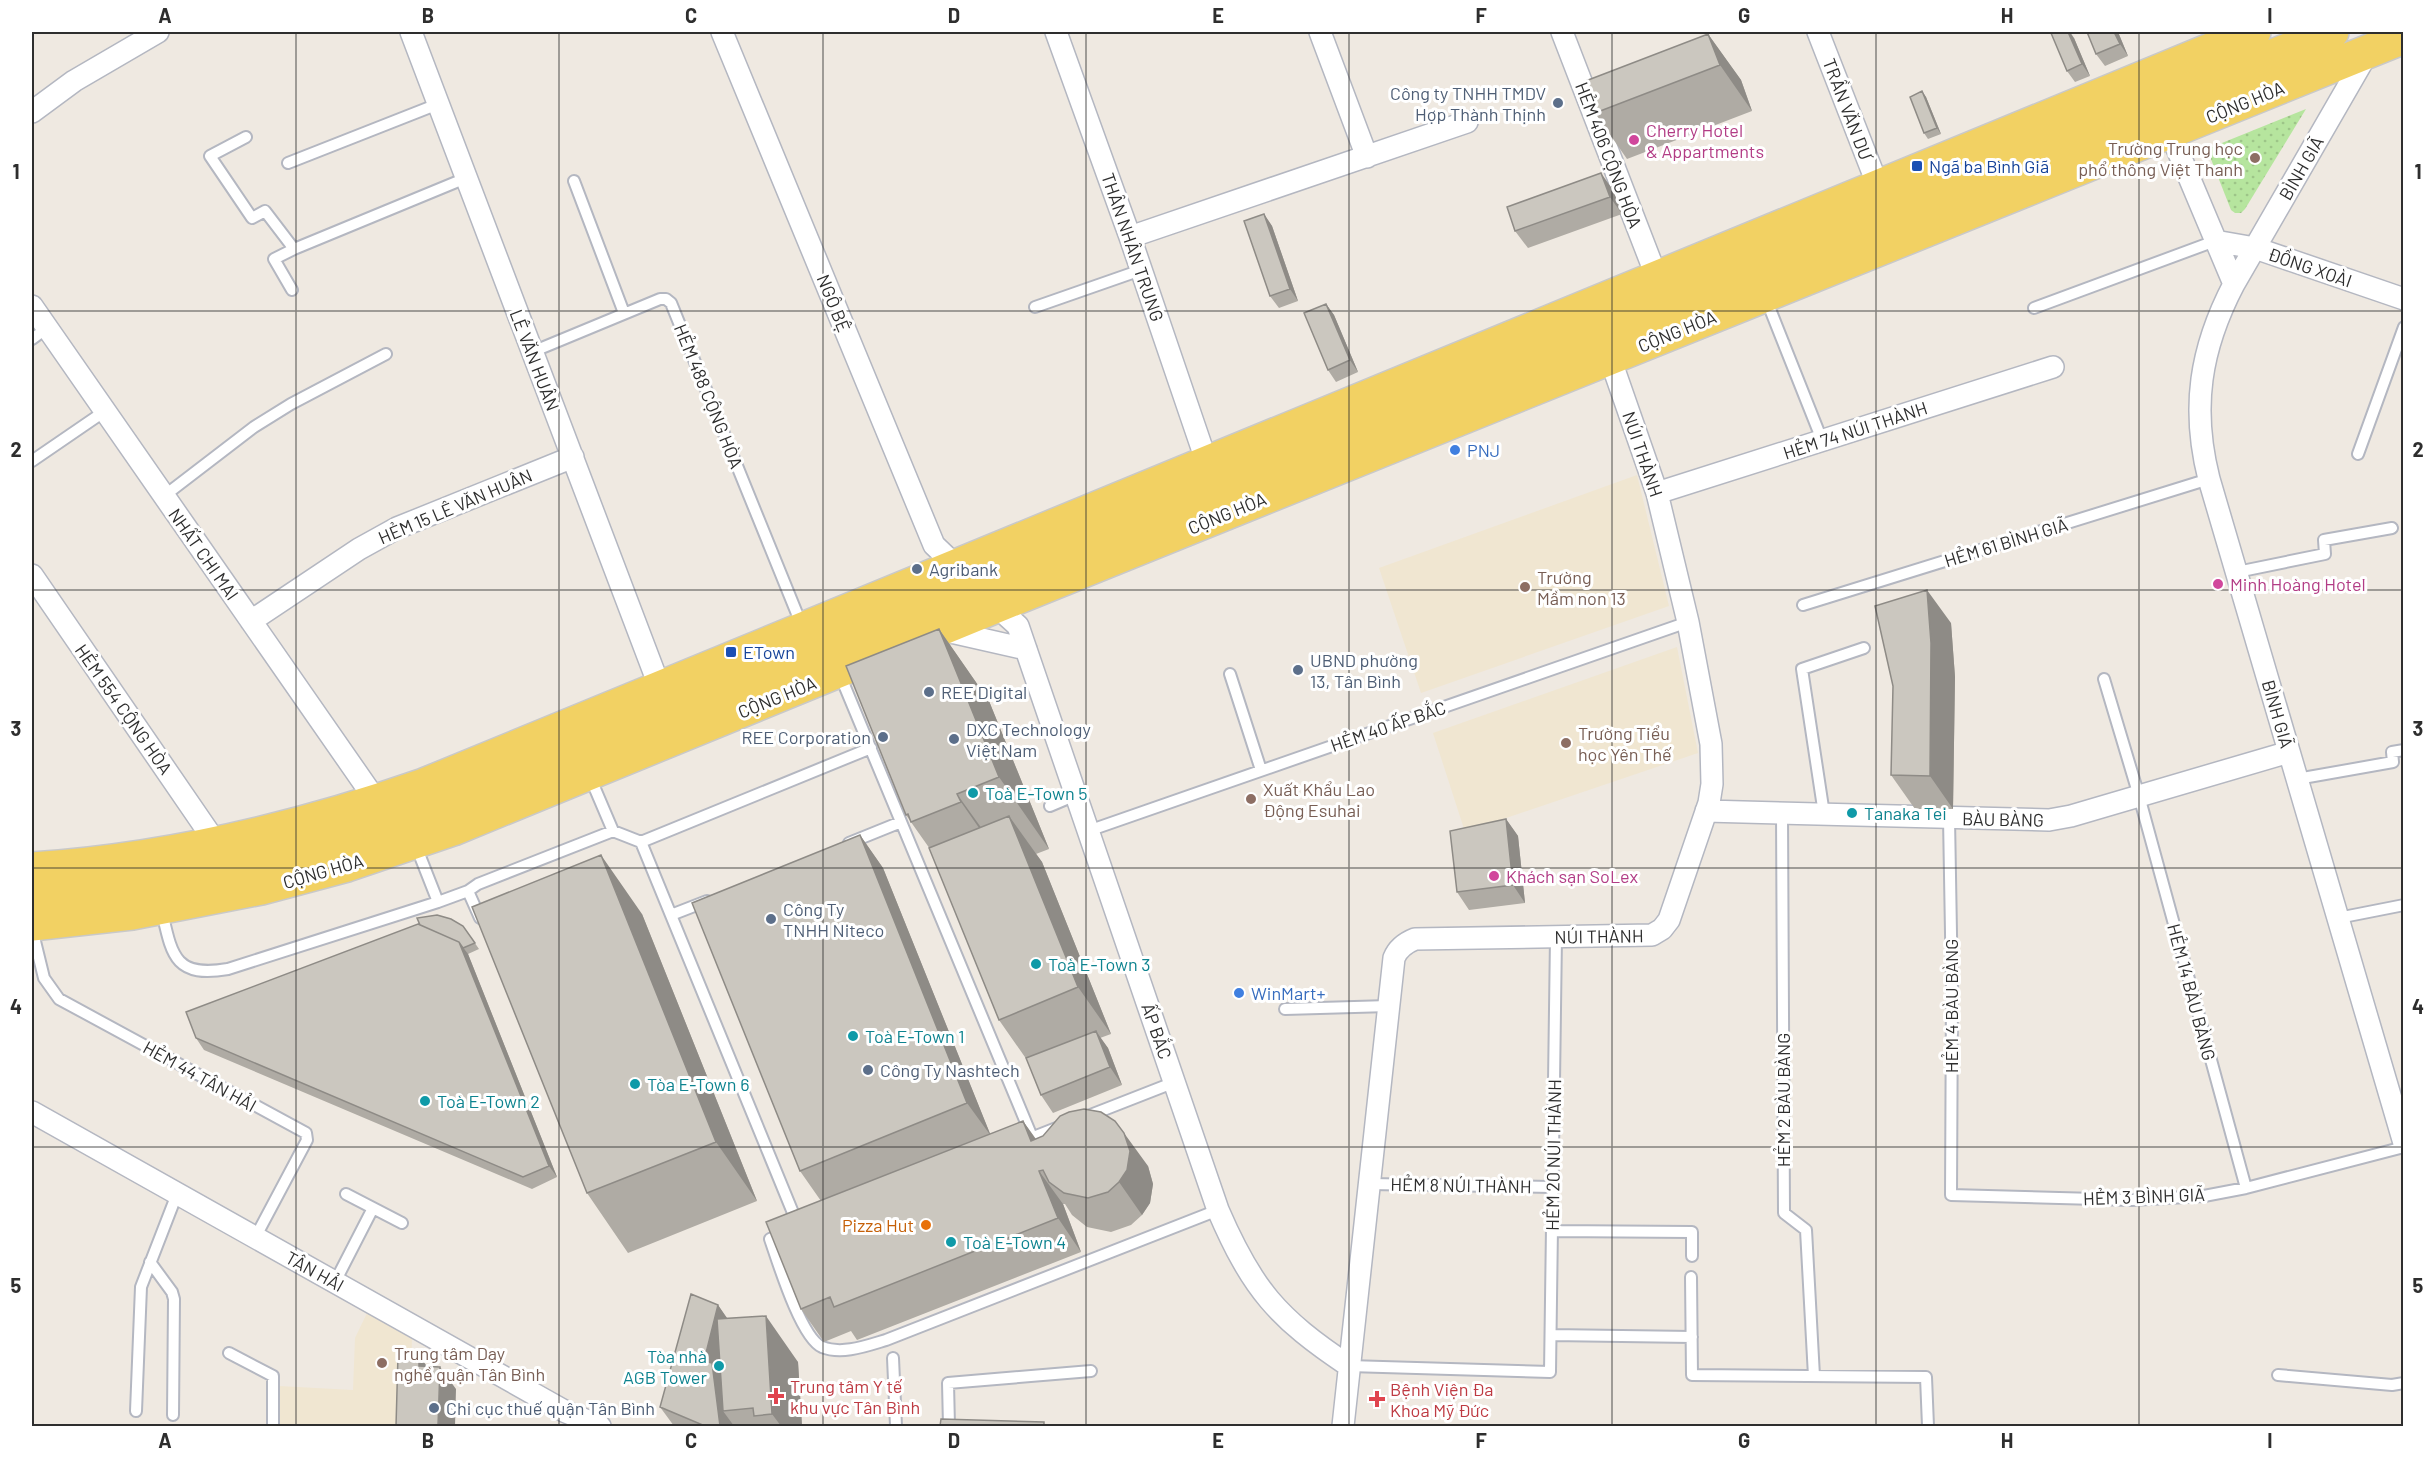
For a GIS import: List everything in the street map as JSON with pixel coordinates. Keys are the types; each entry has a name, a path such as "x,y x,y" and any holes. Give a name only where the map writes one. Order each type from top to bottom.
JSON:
{"main road":[{"name":"CỘNG HÒA","path":"32,924 161,908 304,878 415,843 588,774 940,630 976,586 1207,463 2251,32"},
{"name":"CỘNG HÒA","path":"32,896 69,894 198,873 267,859 393,823 2332,32"},
{"name":"CỘNG HÒA","path":"32,869 101,862 216,843 322,818 377,802 424,785 803,629 976,586 1610,358 2403,38"}],"street":[{"path":"32,112 74,81 158,32"},
{"name":"LÊ VĂN HUÂN","path":"411,32 660,688"},
{"name":"NGÔ BỆ","path":"722,32 934,545 976,586"},
{"name":"THÂN NHÂN TRUNG","path":"1056,32 1142,270 1207,463"},
{"path":"1320,32 1367,157"},
{"name":"HẺM 406 CỘNG HÒA","path":"1562,32 1657,278"},
{"name":"TRẦN VĂN DƯ","path":"1818,32 1878,186"},
{"name":"BÌNH GIÃ","path":"2368,52 2234,284 2210,338 2201,384 2199,431 2209,479 2403,1145"},
{"path":"1130,237 1467,122"},
{"path":"2170,132 2234,284"},
{"name":"ĐỒNG XOÀI","path":"2215,241 2255,248 2403,299"},
{"name":"NHẤT CHI MAI","path":"32,306 39,334 105,411 377,802"},
{"name":"NÚI THÀNH","path":"1349,1366 1395,956 1401,947 1415,939 1645,936 1662,929 1670,917 1706,811 1712,784 1711,744 1688,622 1657,493 1610,358"},
{"name":"HẺM 74 NÚI THÀNH","path":"1657,493 2053,367"},
{"name":"HẺM 15 LÊ VĂN HUÂN","path":"251,621 359,549 397,528 436,510 573,458"},
{"name":"HẺM 554 CỘNG HÒA","path":"32,575 216,843"},
{"name":"ẤP BẮC","path":"976,586 1018,626 1218,1209 1241,1261 1263,1294 1293,1326 1349,1366"},
{"path":"940,630 1026,649"},
{"name":"BÀU BÀNG","path":"1706,811 2057,819 2289,752"},
{"name":"TÂN HẢI","path":"32,1112 566,1412 600,1426"},
{"path":"1343,1426 1349,1366"}],"lane":[{"path":"288,163 438,104"},
{"path":"246,136 210,156 252,218 265,211 294,249"},
{"path":"291,290 274,260 294,249 466,178"},
{"path":"574,181 624,313"},
{"path":"2034,308 2215,241"},
{"path":"1035,307 1142,270"},
{"path":"1765,296 1822,440"},
{"name":"HẺM 488 CỘNG HÒA","path":"532,352 660,299 666,299 671,303 803,629"},
{"path":"2358,454 2403,327"},
{"path":"164,496 272,415 386,354"},
{"path":"32,461 105,411"},
{"name":"HẺM 61 BÌNH GIÃ","path":"1803,605 2209,479"},
{"path":"2237,572 2325,554 2324,540 2392,528"},
{"name":"HẺM 40 ẤP BẮC","path":"1088,831 1688,622"},
{"path":"1824,814 1802,669 1864,648"},
{"path":"839,671 1032,1137"},
{"path":"1230,674 1261,770"},
{"name":"HẺM 14 BÀU BÀNG","path":"2104,679 2139,796 2246,1188"},
{"path":"161,908 172,953 191,969 208,972 228,969 438,902 613,831 641,842 871,748"},
{"path":"2297,779 2393,762 2391,752 2403,750"},
{"path":"588,774 613,831"},
{"path":"1050,806 1076,795"},
{"name":"HẺM 2 BÀU BÀNG","path":"1782,813 1784,1213 1806,1230 1814,1376"},
{"name":"HẺM 4 BÀU BÀNG","path":"1949,818 1952,991 1951,1195"},
{"path":"835,848 901,822"},
{"path":"641,842 799,1228"},
{"path":"415,843 438,902"},
{"path":"468,891 486,934"},
{"path":"671,915 715,897"},
{"path":"2338,918 2403,905"},
{"name":"HẺM 44 TÂN HẢI","path":"32,928 44,978 59,999 306,1133 307,1140 255,1238"},
{"name":"HẺM 20 NÚI THÀNH","path":"1349,1366 1550,1372 1556,937"},
{"path":"1285,1009 1389,1006"},
{"path":"1010,1146 1175,1082"},
{"name":"HẺM 3 BÌNH GIÃ","path":"1951,1195 2132,1200 2204,1196 2246,1188 2403,1145"},
{"name":"HẺM 8 NÚI THÀNH","path":"1369,1184 1553,1186"},
{"path":"136,1411 140,1292 177,1194"},
{"path":"346,1194 402,1223"},
{"path":"334,1282 373,1208"},
{"path":"810,1223 770,1239 801,1321 810,1338 824,1347 842,1349 863,1347 886,1340 1218,1209"},
{"path":"1552,1231 1692,1232 1692,1256"},
{"path":"150,1262 174,1295 173,1415"},
{"path":"1691,1277 1692,1375 1926,1377 1928,1426"},
{"path":"1551,1335 1692,1336"},
{"path":"229,1353 273,1376 273,1426"},
{"path":"893,1358 896,1426"},
{"path":"948,1426 948,1383 1091,1371"},
{"path":"2278,1375 2392,1385 2403,1383"}],"shaded area":[{"name":"Trường Mầm non 13","path":"1637,475 1669,606 1421,693 1379,568"},
{"name":"Trường Tiểu học Yên Thế","path":"1677,647 1698,753 1465,832 1433,733"},
{"name":"Trung tâm Dạy nghề quận Tân Bình","path":"367,1313 412,1339 409,1426 278,1426 279,1386 353,1390 355,1338"}],"green space":[{"path":"2306,109 2245,209 2241,213 2235,213 2231,210 2207,149"}],"building":[{"path":"2068,32 2082,64 2067,71 2051,33"},
{"path":"2087,32 2114,32 2120,44 2096,54"},
{"path":"1708,34 1720,65 1595,113 1583,82"},
{"path":"1922,91 1937,128 1924,133 1910,97"},
{"path":"1601,173 1610,197 1515,231 1507,207"},
{"path":"1264,214 1290,289 1270,296 1244,221"},
{"path":"1326,304 1350,360 1328,370 1304,313"},
{"path":"1927,590 1931,643 1930,776 1891,775 1893,686 1875,606"},
{"path":"939,629 999,777 957,794 961,802 911,822 908,814 906,815 846,666"},
{"path":"1009,816 1078,987 999,1020 929,848"},
{"path":"1506,819 1513,885 1457,892 1450,831"},
{"name":"Toà E-Town 1","path":"860,835 967,1103 800,1171 692,903"},
{"name":"Tòa E-Town 6","path":"601,855 716,1142 587,1193 472,907"},
{"path":"437,915 463,926 475,943 463,948 459,942 420,925 417,918"},
{"name":"Toà E-Town 2","path":"418,924 459,942 549,1166 523,1177 196,1038 186,1012"},
{"path":"1096,1031 1110,1067 1041,1095 1026,1058"},
{"path":"1084,1109 1101,1112 1115,1121 1124,1133 1130,1151 1127,1170 1108,1192 1088,1198 1064,1193 1049,1182 1043,1170 1039,1171 1058,1218 834,1307 830,1297 801,1309 766,1222 1023,1121 1031,1141 1043,1136 1060,1116"},
{"path":"691,1294 718,1305 704,1361 712,1363 720,1426 705,1426 660,1407"},
{"path":"766,1316 772,1414 754,1416 753,1408 723,1411 717,1319"},
{"path":"398,1355 419,1355 419,1366 440,1367 438,1426 396,1426"},
{"path":"941,1419 1044,1422 1044,1426 940,1426"}],"place":[{"name":"Công ty TNHH TMDV Hợp Thành Thịnh","path":"1558,103"},
{"name":"Cherry Hotel & Appartments","path":"1634,140"},
{"name":"Trường Trung học phổ thông Việt Thanh","path":"2255,158"},
{"name":"Ngã ba Bình Giã","path":"1917,166"},
{"name":"PNJ","path":"1455,450"},
{"name":"Agribank","path":"917,569"},
{"name":"Minh Hoàng Hotel","path":"2218,584"},
{"name":"Trường Mầm non 13","path":"1525,587"},
{"name":"ETown","path":"731,652"},
{"name":"UBND phường 13, Tân Bình","path":"1298,670"},
{"name":"REE Digital","path":"929,692"},
{"name":"REE Corporation","path":"883,737"},
{"name":"DXC Technology Việt Nam","path":"954,739"},
{"name":"Trường Tiểu học Yên Thế","path":"1566,743"},
{"name":"Toà E-Town 5","path":"973,793"},
{"name":"Xuất Khẩu Lao Động Esuhai","path":"1251,799"},
{"name":"Tanaka Tei","path":"1852,813"},
{"name":"Khách sạn SoLex","path":"1494,876"},
{"name":"Công Ty TNHH Niteco","path":"771,919"},
{"name":"Toà E-Town 3","path":"1036,964"},
{"name":"WinMart+","path":"1239,993"},
{"name":"Toà E-Town 1","path":"853,1036"},
{"name":"Công Ty Nashtech","path":"868,1070"},
{"name":"Tòa E-Town 6","path":"635,1084"},
{"name":"Toà E-Town 2","path":"425,1101"},
{"name":"Pizza Hut","path":"926,1225"},
{"name":"Toà E-Town 4","path":"951,1242"},
{"name":"Trung tâm Dạy nghề quận Tân Bình","path":"382,1363"},
{"name":"Tòa nhà AGB Tower","path":"719,1366"},
{"name":"Trung tâm Y tế khu vực Tân Bình","path":"776,1396"},
{"name":"Bệnh Viện Đa Khoa Mỹ Đức","path":"1377,1399"},
{"name":"Chi cục thuế quận Tân Bình","path":"434,1408"}]}
